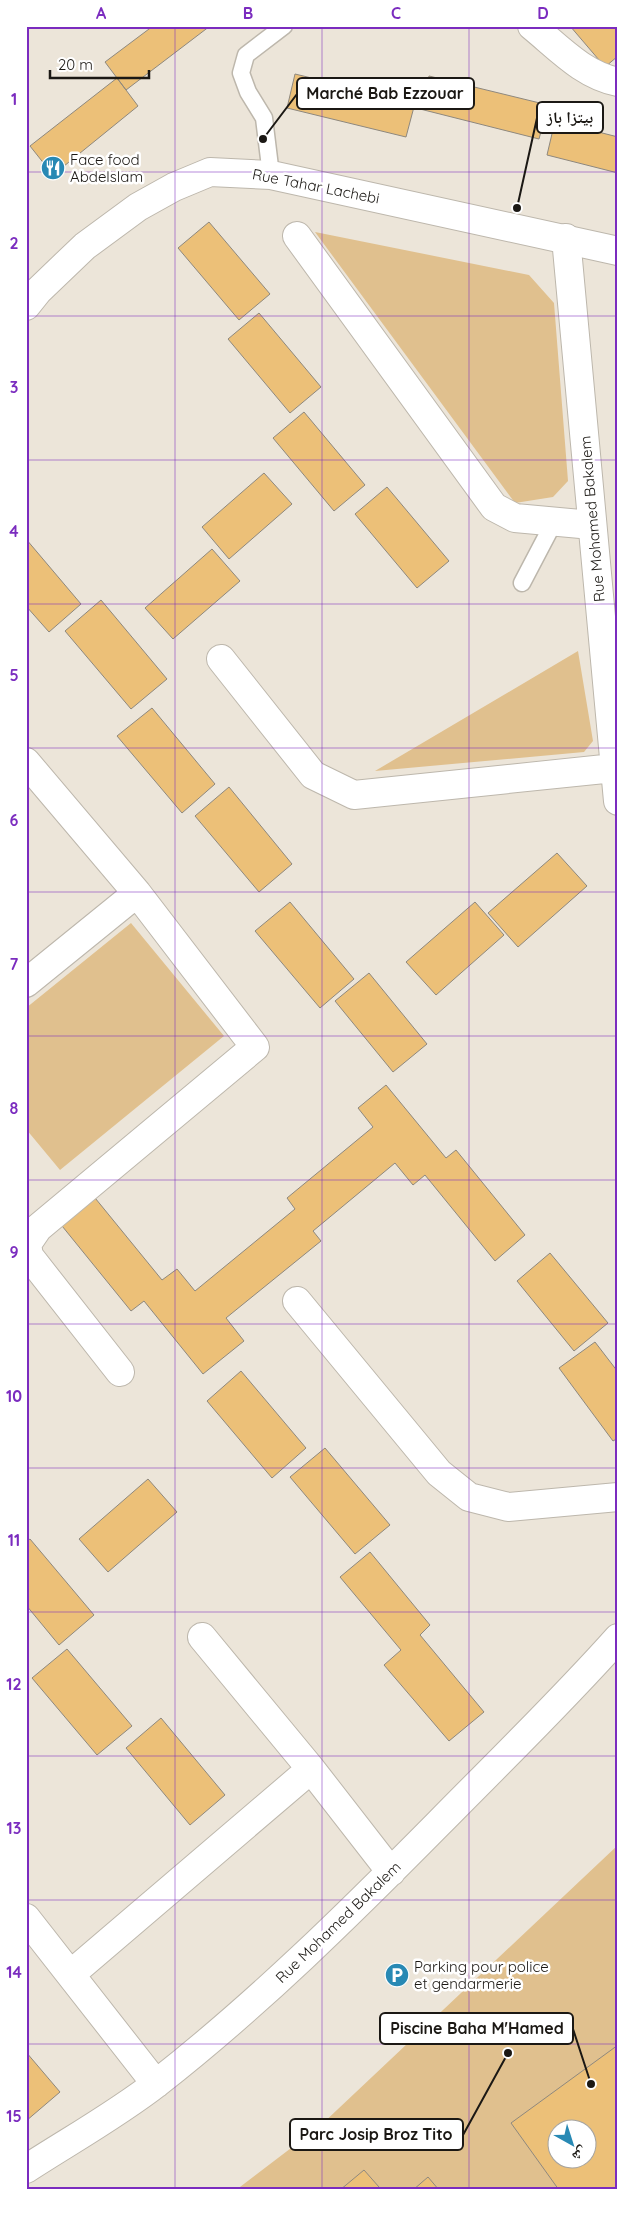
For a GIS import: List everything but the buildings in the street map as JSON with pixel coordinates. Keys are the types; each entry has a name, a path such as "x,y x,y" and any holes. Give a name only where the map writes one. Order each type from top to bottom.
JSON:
{"street":[{"path":"532,26 582,67 599,78 618,82"},
{"name":"Rue Tahar Lachebi","path":"27,305 38,291 85,246 138,207 174,187 210,172 271,175 566,238 618,251"},
{"path":"297,236 494,507 515,518 592,525"},
{"name":"Rue Mohamed Bakalem","path":"566,238 618,800"},
{"path":"221,659 313,775 354,795 614,768"},
{"path":"27,766 137,893 255,1047 38,1228 27,1244 29,1256 120,1372"},
{"path":"26,982 137,893"},
{"path":"298,1301 439,1473 469,1496 508,1507 618,1497"},
{"path":"202,1637 312,1769 391,1872"},
{"name":"Rue Mohamed Bakalem","path":"26,2169 156,2084 320,1943 561,1701 618,1638"},
{"path":"71,1974 312,1769"},
{"path":"26,1918 156,2084"}],"lane":[{"path":"271,175 264,118 248,92 241,73 246,56 284,26"},
{"path":"522,583 554,522"}],"shaded area":[{"path":"315,232 529,275 554,303 568,481 553,497 515,503"},
{"path":"578,651 593,741 584,752 375,771"},
{"path":"131,923 224,1036 60,1170 26,1129 26,1008"},
{"path":"618,1845 618,2190 236,2190 320,2126"}],"place":[{"name":"Marché Bab Ezzouar","path":"263,139"},
{"name":"Face food Abdelslam","path":"53,168"},
{"name":"بيتزا باز","path":"517,208"},
{"name":"Parking pour police et gendarmerie","path":"397,1975"},
{"name":"Parc Josip Broz Tito","path":"508,2053"},
{"name":"Piscine Baha M'Hamed","path":"591,2084"}]}
